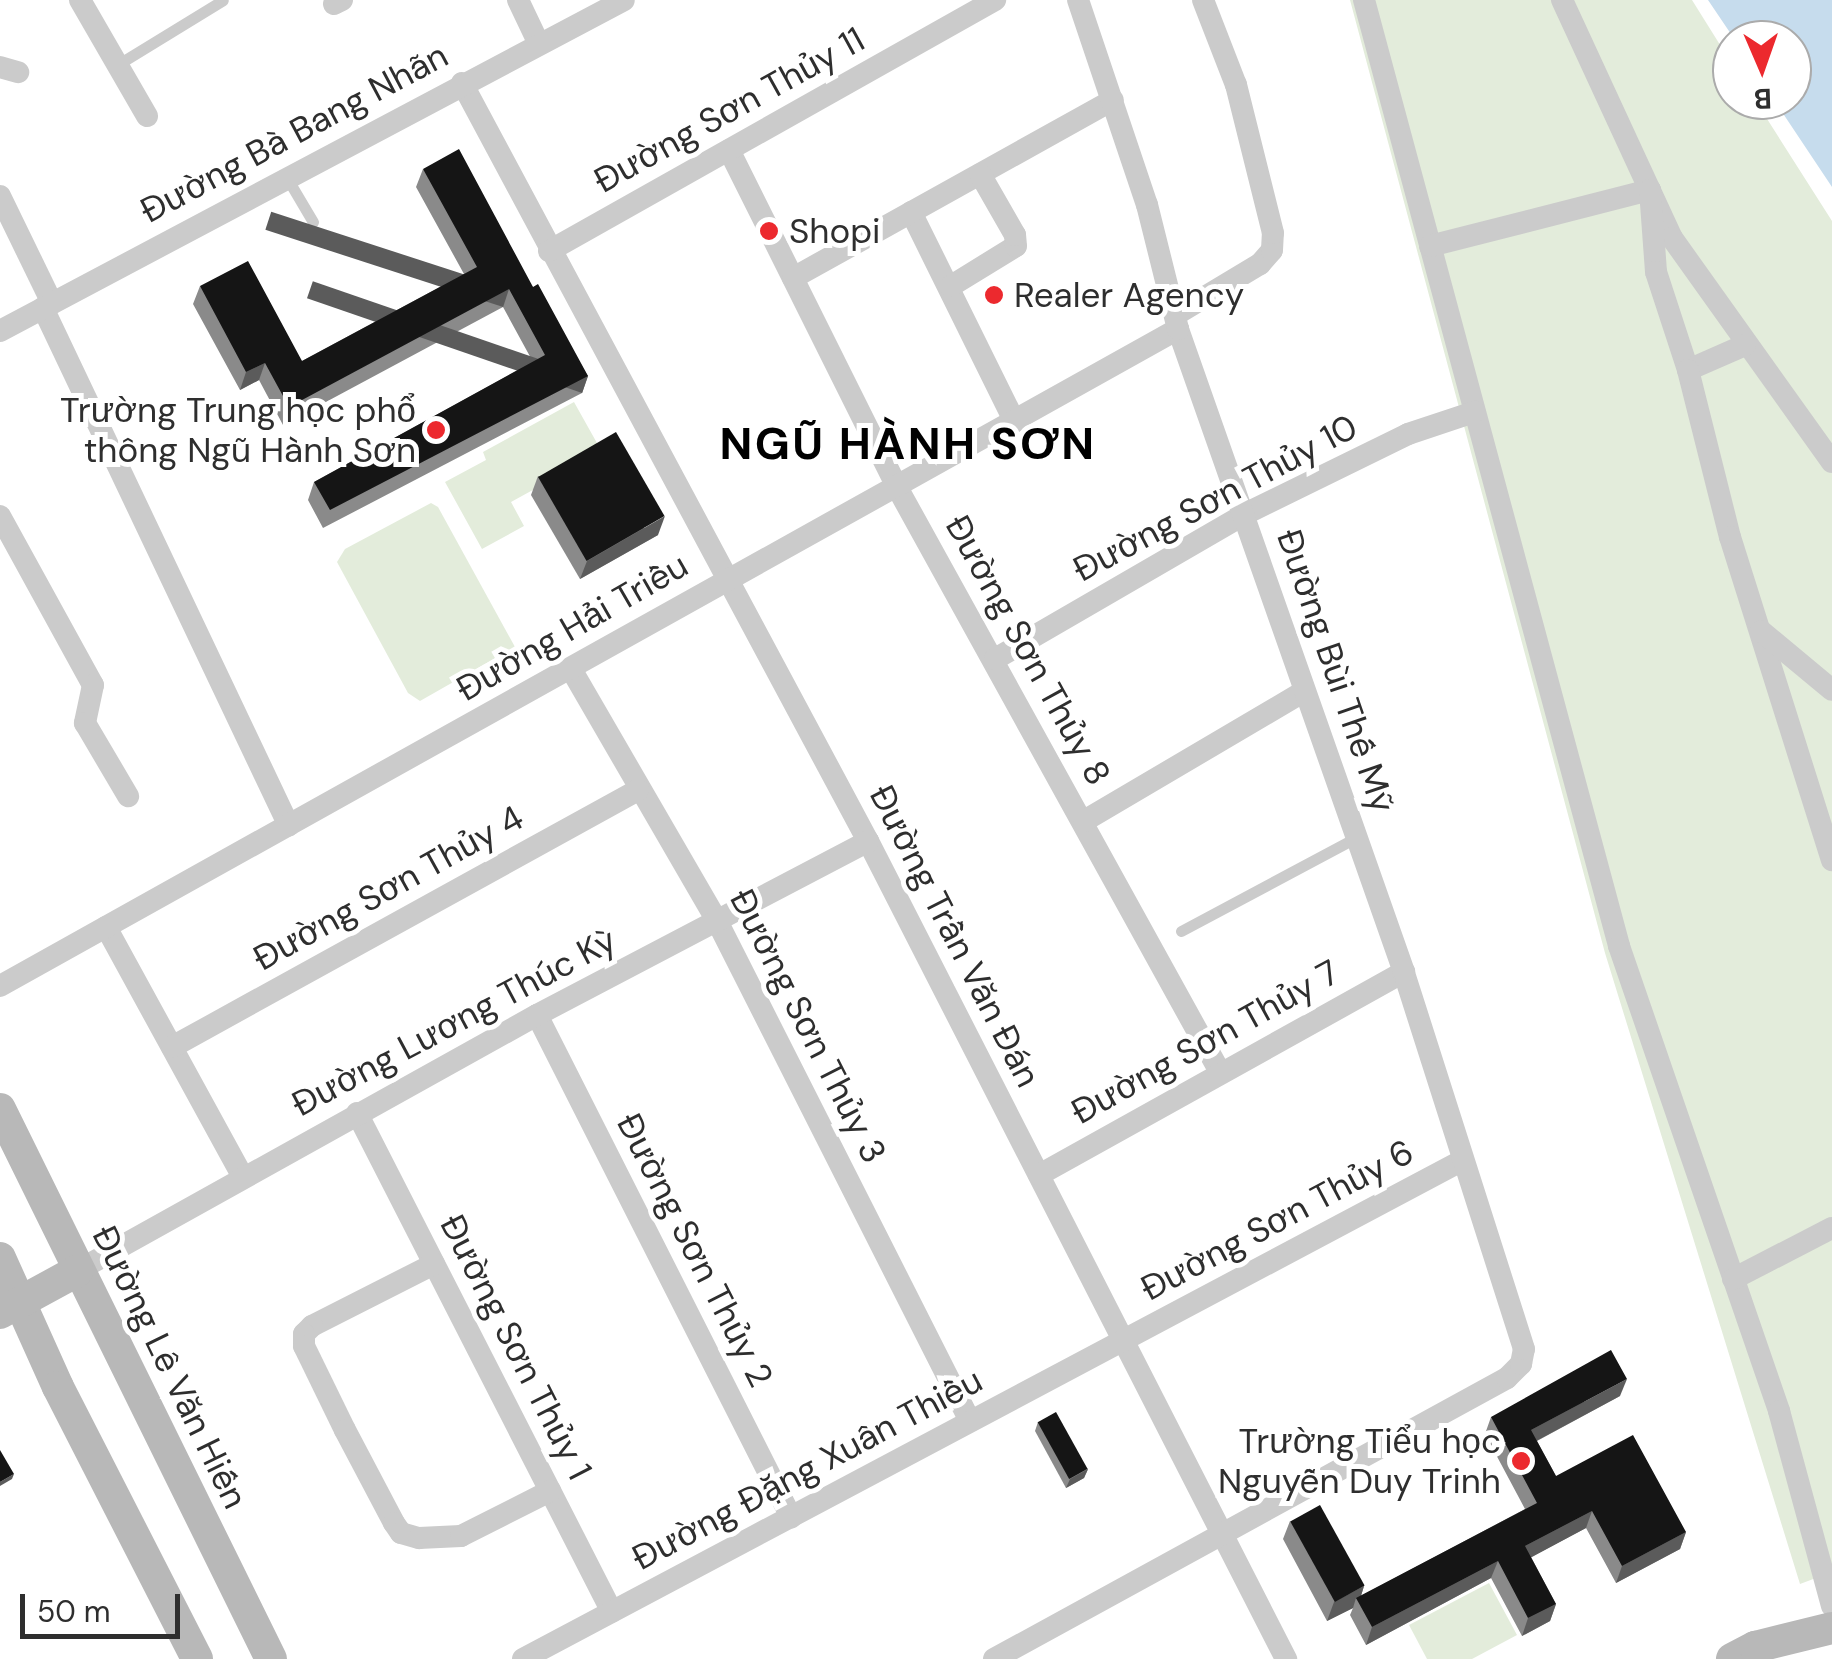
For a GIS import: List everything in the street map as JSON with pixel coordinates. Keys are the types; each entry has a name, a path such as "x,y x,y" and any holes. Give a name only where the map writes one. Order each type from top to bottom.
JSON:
{"main road":[{"name":"Đường Lê Văn Hiến","path":"0,1109 271,1659"},
{"path":"0,1258 10,1307 58,1388 197,1659"},
{"path":"10,1307 77,1271"},
{"path":"1732,1659 1755,1647 1832,1630"},
{"path":"1803,1659 1832,1630"}],"street":[{"path":"80,0 147,116"},
{"path":"518,0 538,42"},
{"name":"Đường Bà Bang Nhãn","path":"0,331 538,42 624,0"},
{"name":"Đường Sơn Thủy 11","path":"549,251 995,0"},
{"name":"Đường Bùi Thế Mỹ","path":"1078,0 1113,100 1176,322 1404,972 1524,1350 1521,1364 1507,1378 1224,1532"},
{"name":"Đường Hải Triều","path":"0,986 1015,422 1176,322 1260,264 1272,250 1274,233 1236,85 1203,0"},
{"path":"1364,0 1620,946 1779,1411 1832,1606"},
{"path":"1562,0 1672,238 1744,345 1832,462"},
{"name":"Đường Trần Văn Đán","path":"462,83 868,841 1286,1659"},
{"path":"793,278 1113,100"},
{"name":"Đường Sơn Thủy 8","path":"729,150 898,489 1220,1072"},
{"path":"950,286 1016,246 1015,235 980,174"},
{"path":"1430,246 1650,190"},
{"path":"1650,190 1656,272 1688,370 1730,536 1832,860"},
{"path":"0,196 289,826"},
{"path":"911,212 1015,422"},
{"path":"1688,370 1744,345"},
{"name":"Đường Sơn Thủy 10","path":"995,659 1245,514 1377,448 1474,412"},
{"path":"0,516 93,684 85,723 128,796"},
{"path":"1761,631 1832,690"},
{"name":"Đường Sơn Thủy 3","path":"571,669 716,921 970,1422"},
{"path":"1084,821 1305,692"},
{"name":"Đường Sơn Thủy 4","path":"172,1046 638,790"},
{"name":"Đường Lương Thúc Kỳ","path":"77,1271 538,1015 868,841"},
{"path":"106,927 244,1177"},
{"name":"Đường Sơn Thủy 7","path":"1039,1175 1404,972"},
{"name":"Đường Sơn Thủy 2","path":"538,1015 791,1517"},
{"name":"Đường Sơn Thủy 1","path":"358,1113 612,1612"},
{"name":"Đường Sơn Thủy 6","path":"1124,1340 1463,1160"},
{"path":"1734,1278 1832,1228"},
{"path":"434,1264 312,1326 304,1334 304,1346 345,1430 402,1533 419,1538 461,1536 550,1491"},
{"name":"Đường Đặng Xuân Thiều","path":"523,1659 1124,1340"},
{"path":"994,1659 1030,1650 1224,1532"}],"lane":[{"path":"117,65 223,0"},
{"path":"287,177 313,222"},
{"path":"1180,931 1356,837"}],"green space":[{"path":"1350,0 1692,0 1712,32 1712,120 1768,120 1832,221 1832,1572 1800,1584 1605,953"},
{"path":"574,402 602,452 511,502 524,526 482,549 445,482 486,460 483,452"},
{"path":"431,503 438,507 515,647 420,701 408,693 337,562 345,549"},
{"path":"1489,1583 1517,1635 1472,1659 1427,1659 1409,1625"}],"water":[{"path":"1708,0 1832,0 1832,187 1787,120 1812,120 1812,20 1722,20"}],"building":[{"path":"459,149 533,287 538,284 588,376 330,510 314,482 545,355 509,289 289,407 265,363 246,372 200,286 248,261 302,361 477,267 423,169"},
{"path":"616,432 664,516 587,561 538,477"},
{"path":"1611,1350 1627,1379 1531,1430 1556,1476 1633,1435 1686,1532 1622,1566 1592,1511 1525,1546 1556,1604 1528,1618 1498,1561 1372,1627 1356,1598 1537,1503 1491,1417"},
{"path":"1056,1412 1088,1469 1069,1479 1038,1422"},
{"path":"0,1450 14,1474 0,1482"},
{"path":"1320,1505 1365,1585 1335,1602 1290,1521"}],"place":[{"name":"Shopi","path":"769,231"},
{"name":"Realer Agency","path":"994,295"},
{"name":"Trường Trung học phổ thông Ngũ Hành Sơn","path":"436,430"},
{"name":"Trường Tiểu học Nguyễn Duy Trinh","path":"1521,1461"}],"district":[{"name":"NGŨ HÀNH SƠN","path":"908,444"}]}
